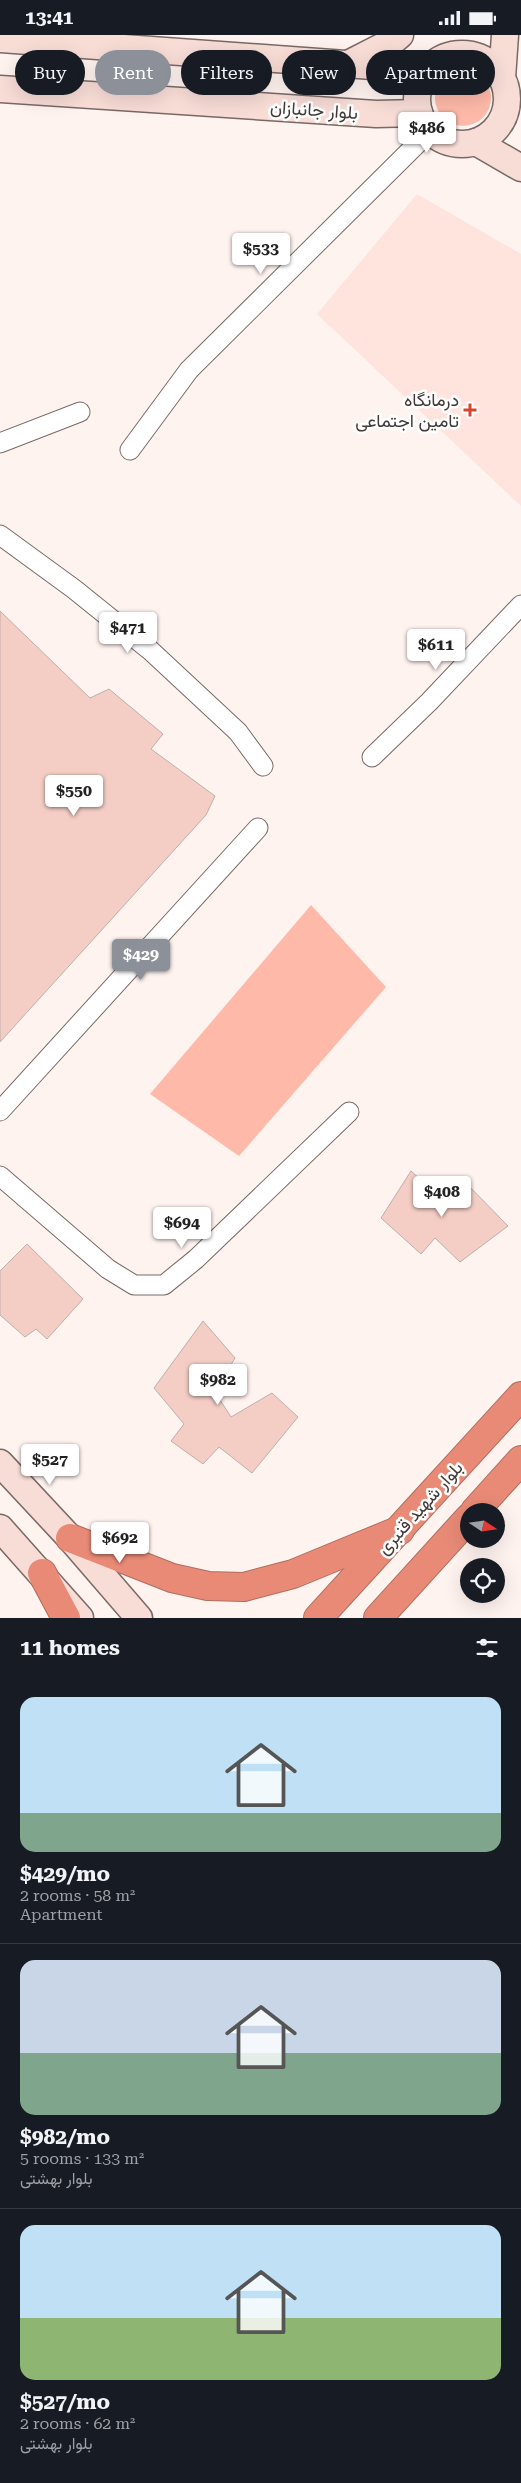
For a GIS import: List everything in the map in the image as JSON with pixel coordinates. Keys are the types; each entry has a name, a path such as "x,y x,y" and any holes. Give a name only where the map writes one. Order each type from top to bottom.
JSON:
{"highway":[{"name":"بلوار شهید قنبری","path":"318,1618 521,1396"},
{"path":"482,1503 521,1460"},
{"path":"378,1618 460,1528"},
{"path":"70,1537 172,1578 208,1586 244,1587 293,1574 400,1530"},
{"path":"42,1573 66,1618"}],"main road":[{"path":"356,60 393,41 400,35"},
{"path":"443,50 452,35"},
{"path":"419,95 424,122 444,140 460,144 476,142 487,137 499,124 510,93 505,35"},
{"path":"0,39 282,58"},
{"path":"495,73 510,93"},
{"name":"بلوار جانبازان","path":"0,89 376,114 424,122"},
{"path":"476,142 521,168"},
{"path":"0,1463 70,1537 139,1618"},
{"path":"0,1528 80,1618"}],"street":[{"path":"130,450 189,370 424,122"},
{"path":"0,443 80,412"},
{"path":"0,535 74,589 151,651 238,732 263,766"},
{"path":"372,757 429,702 521,605"},
{"path":"0,1111 258,828"},
{"path":"0,1176 108,1269 134,1285 164,1285 196,1259 349,1112"}],"shaded area":[{"path":"436,95 490,95 490,103 483,118 463,126 443,118 435,98"},
{"name":"درمانگاه تامین اجتماعی","path":"417,194 521,254 521,506 317,314"},
{"path":"311,905 386,987 239,1156 150,1094"}],"building":[{"path":"0,611 90,698 109,689 163,734 151,749 215,796 206,815 0,1042"},
{"path":"411,1171 445,1201 462,1179 508,1226 460,1262 435,1238 421,1254 381,1218"},
{"path":"27,1244 83,1299 47,1339 36,1329 25,1337 0,1315 0,1271"},
{"path":"203,1321 235,1358 215,1392 231,1417 272,1393 298,1417 252,1473 219,1447 203,1464 171,1441 184,1424 154,1388"}],"place":[{"name":"درمانگاه تامین اجتماعی","path":"470,410"}]}
